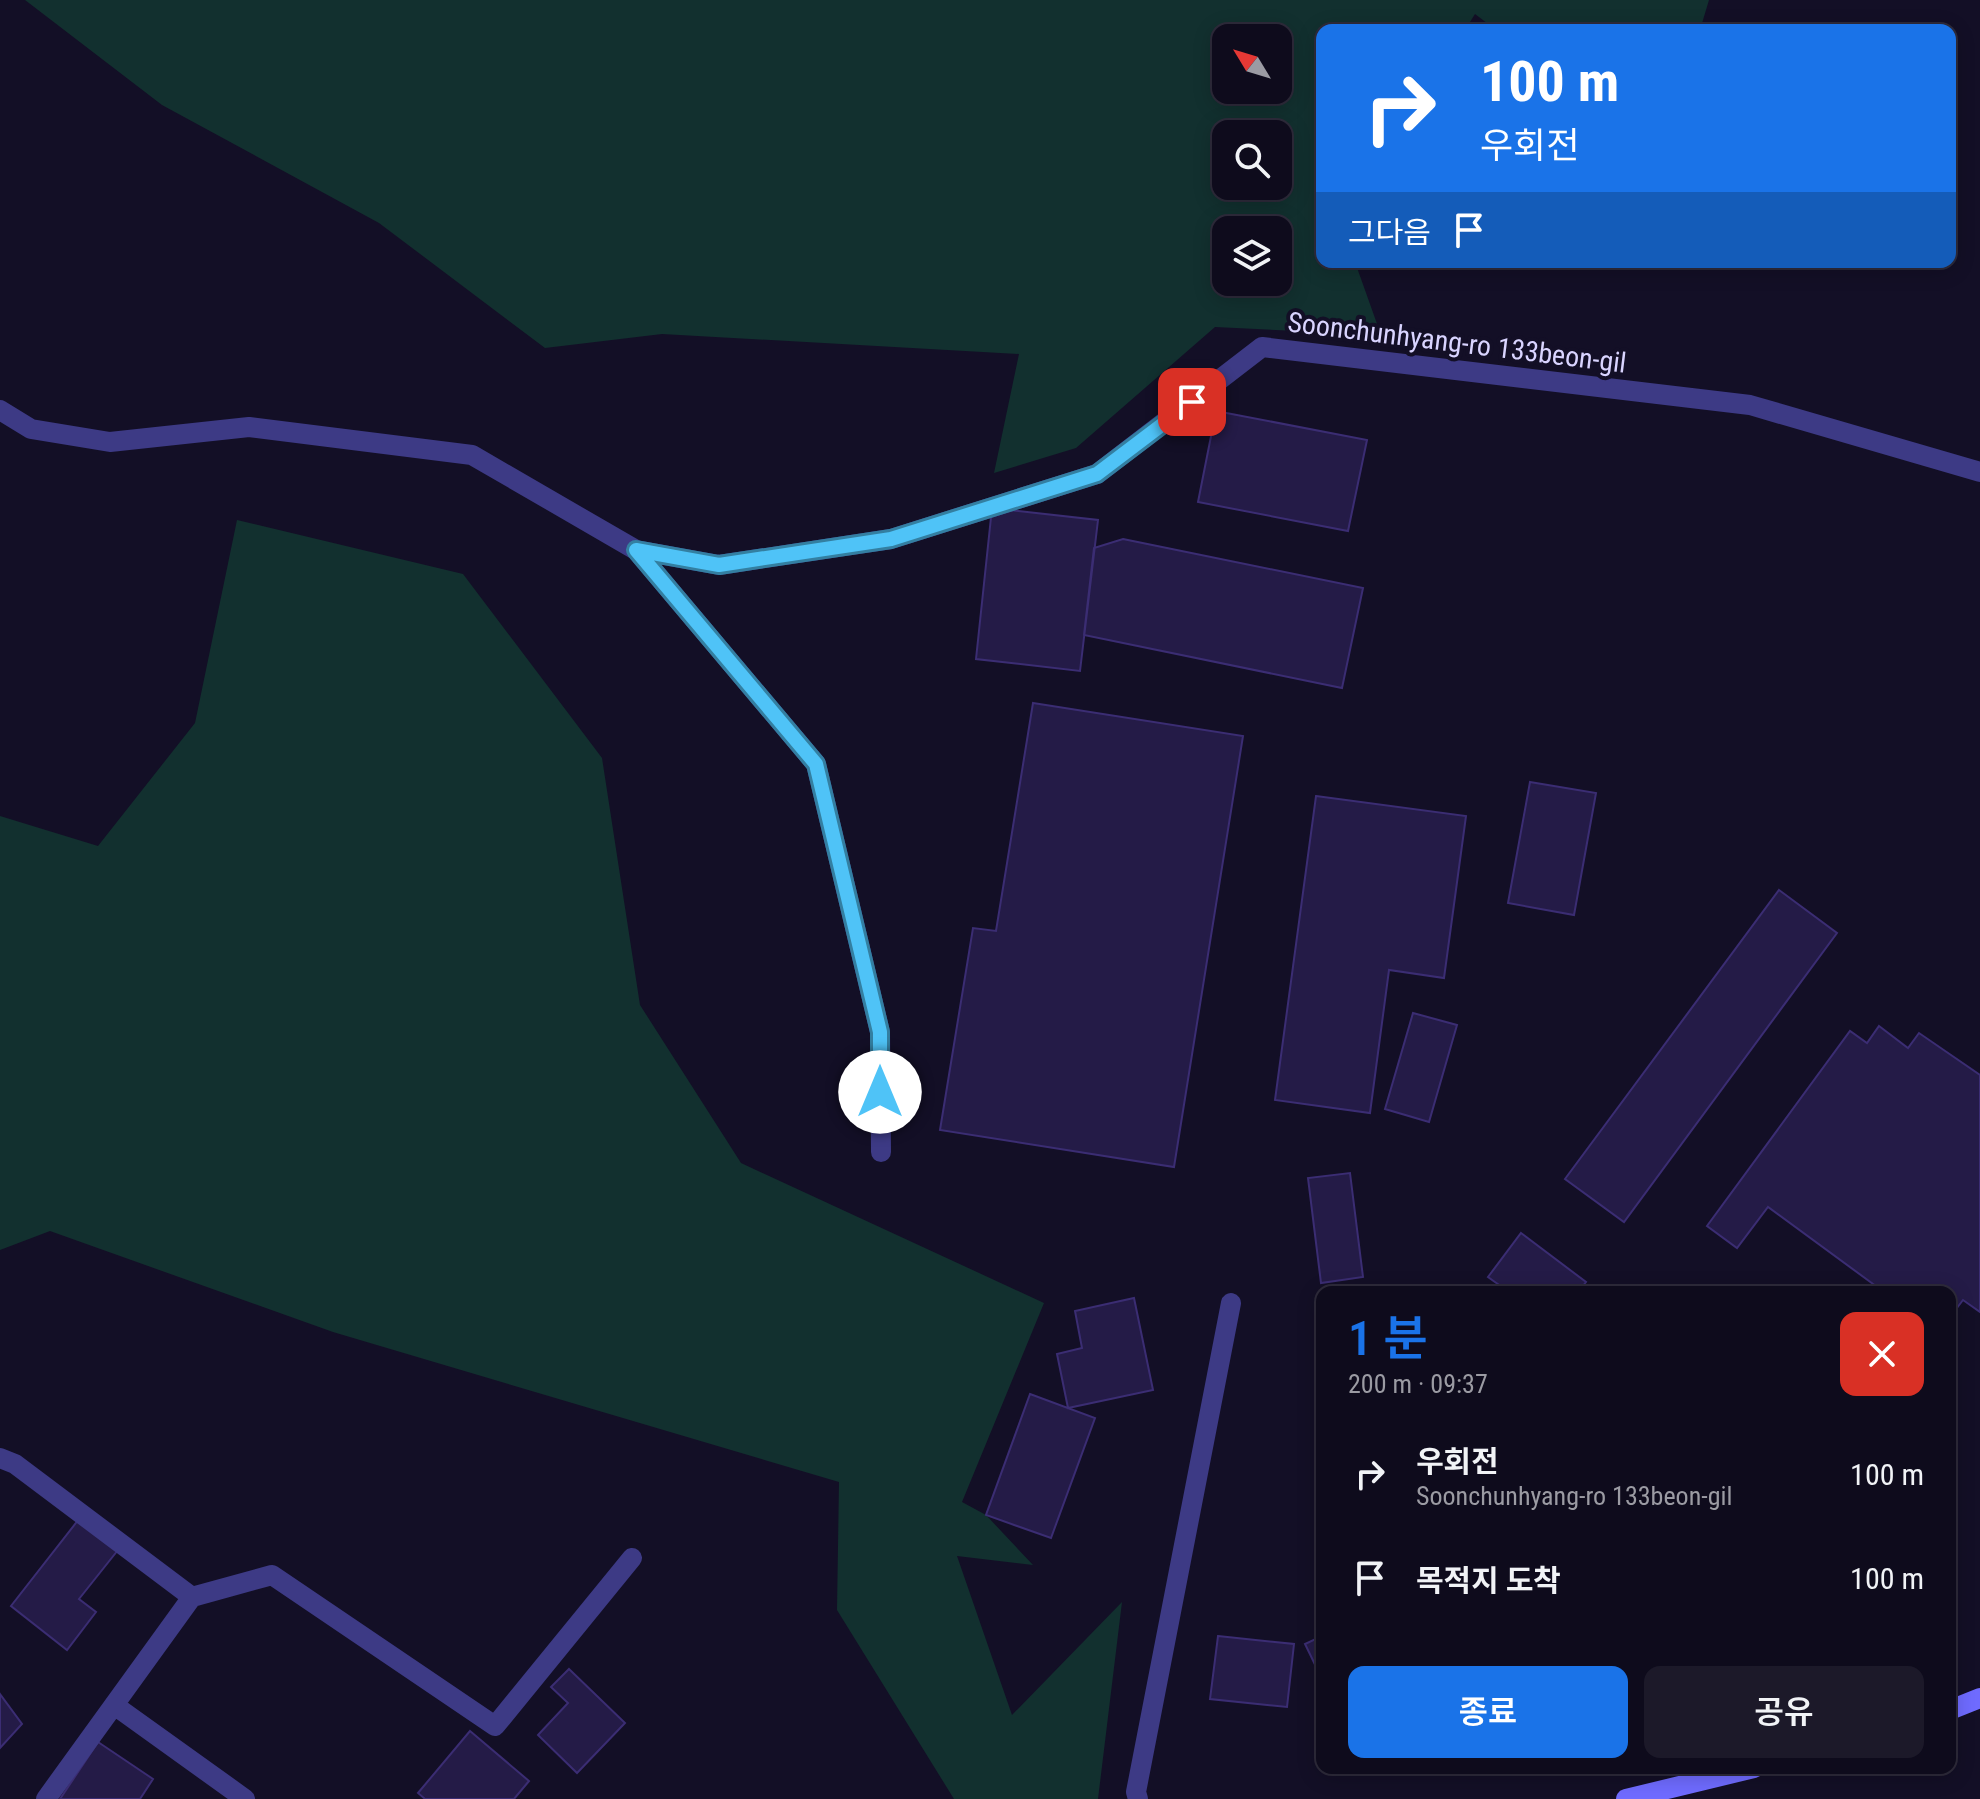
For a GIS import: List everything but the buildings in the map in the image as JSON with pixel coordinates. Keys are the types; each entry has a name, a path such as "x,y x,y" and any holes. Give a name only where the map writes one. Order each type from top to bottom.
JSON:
{"main road":[{"path":"1956,1708 1980,1698"},
{"path":"1626,1799 1729,1774"}],"street":[{"name":"Soonchunhyang-ro 133beon-gil","path":"0,410 31,429 110,442 249,427 472,455 636,550 719,565 891,539 1097,474 1262,347 1750,405 1980,472"},
{"path":"636,550 816,764 880,1032 881,1152"},
{"path":"1138,1799 1136,1792 1231,1303"},
{"path":"0,1458 15,1464 192,1597"},
{"path":"46,1799 192,1597 272,1575 495,1726 632,1558"},
{"path":"114,1705 245,1799"}],"green space":[{"path":"25,0 1709,0 1702,24 1488,24 1475,14 1469,24 1316,24 1316,268 1357,268 1381,335 1215,327 1076,448 994,473 1019,354 662,334 545,348 379,223 162,105"},
{"path":"237,520 463,574 602,758 640,1005 741,1163 1044,1303 962,1502 986,1515 1033,1565 957,1556 1012,1715 1122,1602 1098,1799 954,1799 837,1610 839,1482 333,1332 50,1231 0,1250 0,816 98,846 195,723"}],"route":[{"path":"880,1092 880,1032 816,764 636,550 719,565 891,539 1097,474 1192,402"}]}
